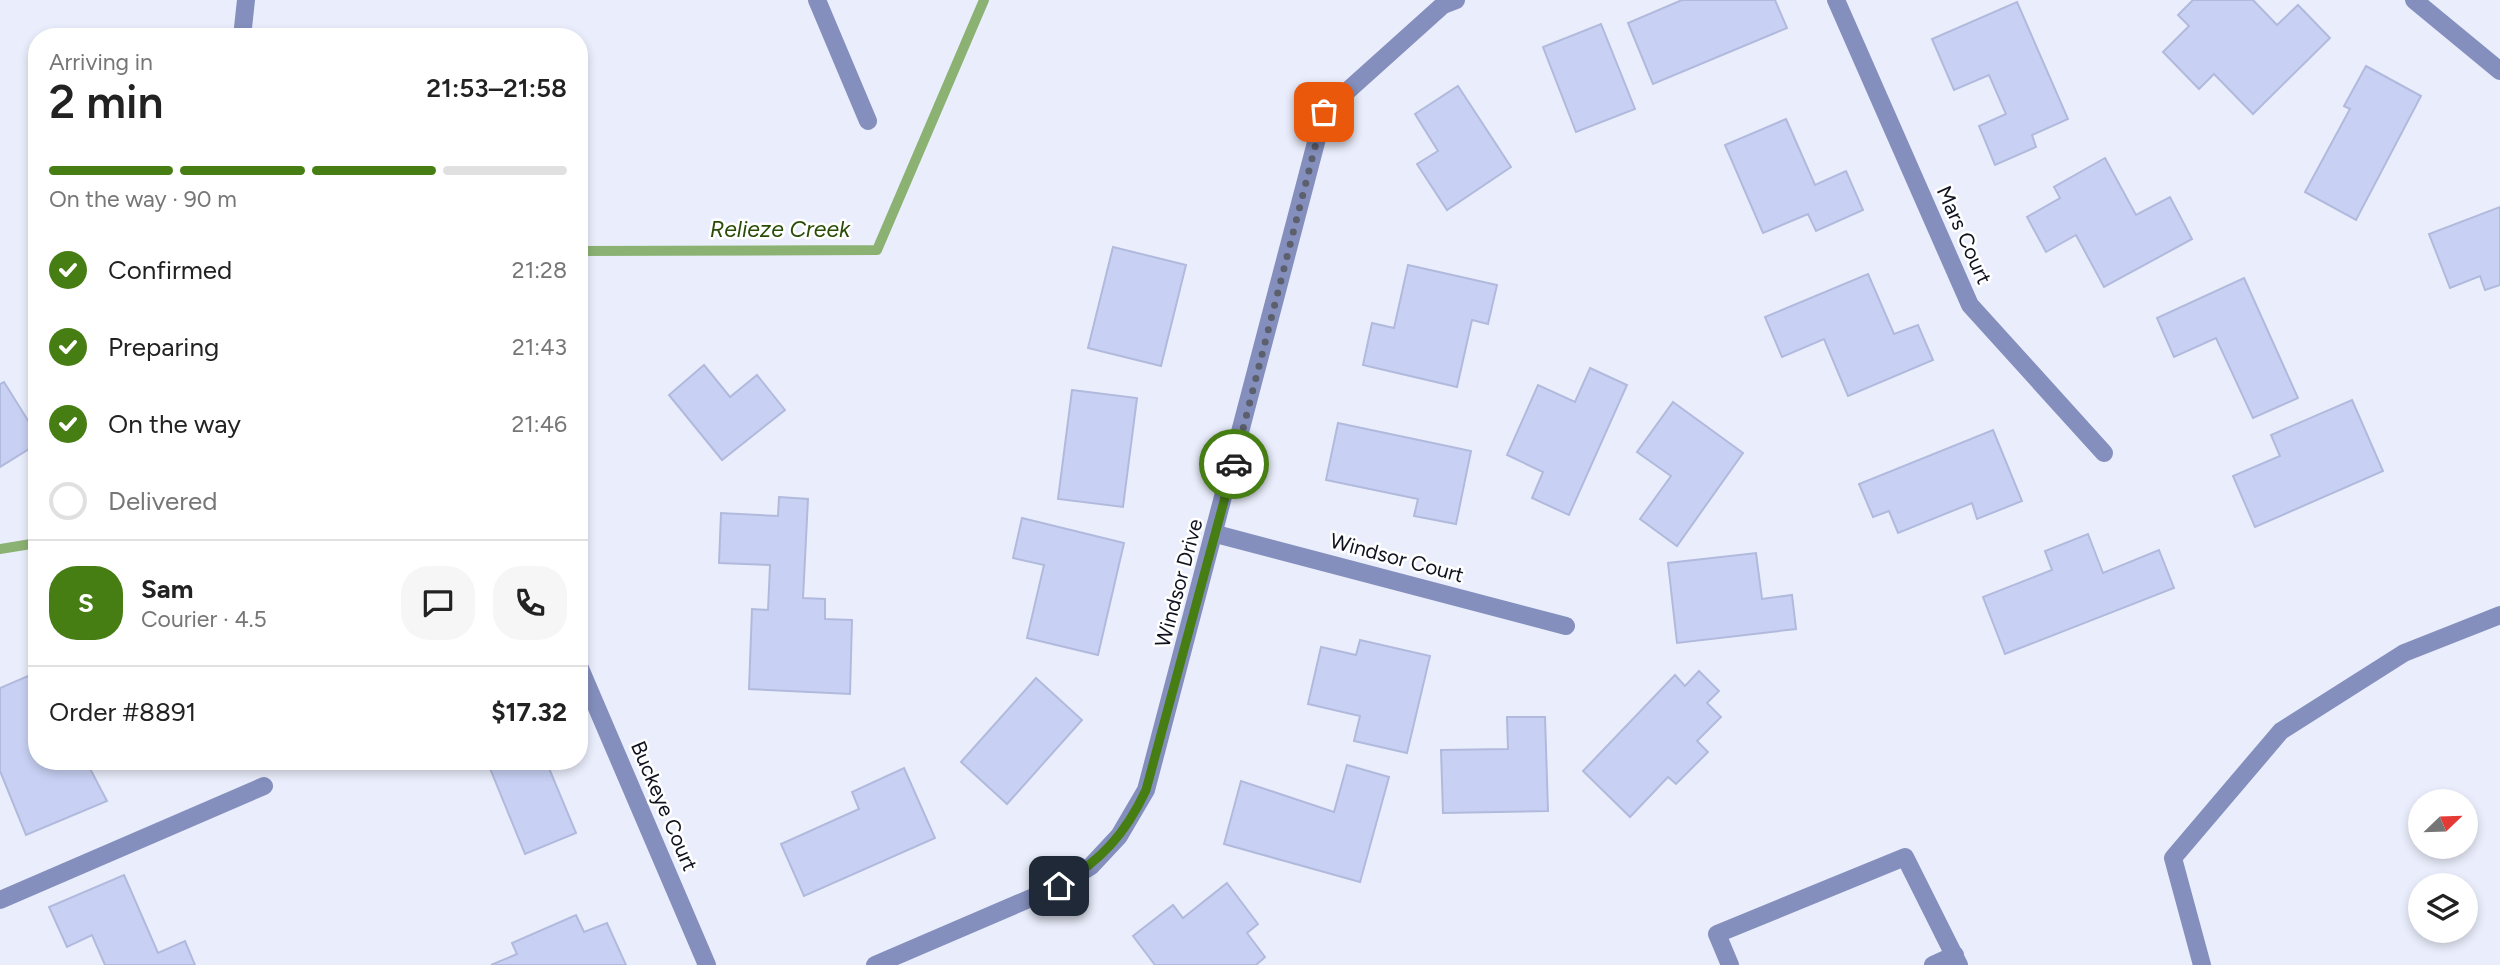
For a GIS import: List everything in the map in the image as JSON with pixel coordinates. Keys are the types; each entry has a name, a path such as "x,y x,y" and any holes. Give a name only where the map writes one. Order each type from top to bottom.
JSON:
{"street":[{"path":"243,28 246,0"},
{"path":"817,0 868,121"},
{"name":"Windsor Drive","path":"875,965 1059,886 1091,866 1119,836 1146,790 1216,534 1324,112 1443,5 1456,0"},
{"name":"Mars Court","path":"1836,0 1970,305 2104,453"},
{"path":"2414,0 2500,71"},
{"name":"Windsor Court","path":"1216,534 1566,626"},
{"path":"2202,965 2173,858 2281,731 2404,653 2500,615"},
{"name":"Buckeye Court","path":"588,687 707,965"},
{"path":"0,900 264,786"},
{"path":"1730,965 1717,934 1905,857 1957,960 1933,965"}],"building":[{"path":"1682,0 1775,0 1787,28 1653,84 1628,23"},
{"path":"2193,0 2253,0 2277,25 2298,5 2330,38 2253,114 2214,74 2199,89 2163,52 2189,26 2178,15"},
{"path":"2017,2 2068,119 2032,135 2036,147 1995,165 1979,126 2006,114 1989,75 1954,90 1932,39"},
{"path":"1601,24 1635,109 1576,132 1543,47"},
{"path":"2366,66 2421,96 2356,220 2305,192 2350,109 2344,106"},
{"path":"1458,86 1511,167 1447,210 1417,164 1438,151 1415,114"},
{"path":"1786,119 1815,185 1846,171 1863,210 1816,231 1808,214 1763,233 1725,145"},
{"path":"2105,158 2136,215 2170,197 2192,239 2104,287 2076,235 2046,252 2027,217 2060,198 2054,187"},
{"path":"2500,207 2500,285 2485,290 2480,276 2450,288 2429,234"},
{"path":"1113,247 1186,265 1161,366 1088,348"},
{"path":"1408,265 1497,285 1488,324 1472,320 1457,387 1363,365 1372,323 1394,328"},
{"path":"1868,274 1894,334 1918,325 1933,360 1848,396 1824,339 1782,357 1765,317"},
{"path":"2244,278 2298,398 2253,418 2216,338 2174,357 2157,318"},
{"path":"704,365 730,397 757,375 785,410 722,460 669,395"},
{"path":"1590,368 1627,385 1569,515 1532,498 1543,472 1507,455 1538,385 1575,402"},
{"path":"4,382 28,421 28,450 0,467 0,384"},
{"path":"1072,390 1137,398 1123,507 1058,499"},
{"path":"2352,400 2383,471 2255,527 2233,476 2280,456 2271,435"},
{"path":"1673,402 1743,453 1677,546 1640,519 1671,476 1637,452"},
{"path":"1338,423 1471,451 1456,524 1414,516 1418,499 1326,480"},
{"path":"1993,430 2022,501 1977,519 1972,503 1898,533 1889,511 1873,517 1859,484"},
{"path":"779,497 808,499 803,598 825,599 825,619 852,620 850,694 749,689 752,609 768,610 770,565 719,563 721,513 778,516"},
{"path":"1022,518 1124,543 1098,655 1027,638 1044,565 1013,558"},
{"path":"2088,534 2103,573 2159,550 2174,588 2005,654 1983,597 2052,570 2045,551"},
{"path":"1756,553 1762,599 1792,595 1796,629 1677,643 1668,563"},
{"path":"1360,640 1430,656 1407,753 1354,741 1360,716 1308,704 1321,647 1356,655"},
{"path":"1699,671 1719,691 1707,703 1721,717 1697,741 1708,752 1676,784 1668,777 1630,817 1583,771 1675,675 1685,686"},
{"path":"28,676 28,770 91,770 107,801 26,835 0,771 0,688"},
{"path":"1036,678 1082,720 1007,804 961,762"},
{"path":"1507,717 1545,717 1548,811 1443,813 1441,750 1508,749"},
{"path":"1347,765 1389,777 1360,882 1224,844 1241,781 1334,812"},
{"path":"904,768 935,838 804,896 781,844 859,809 852,792"},
{"path":"491,770 550,770 576,833 525,854"},
{"path":"124,875 158,953 185,941 195,965 105,965 92,935 67,947 49,907"},
{"path":"1227,883 1258,924 1247,933 1265,957 1256,965 1155,965 1133,936 1173,905 1183,918"},
{"path":"576,915 584,932 607,923 626,965 491,965 517,954 512,943"}],"waterway":[{"name":"Relieze Creek","path":"588,251 877,250 984,0"},
{"name":"Relieze Creek","path":"0,549 28,544"}],"way so far":[{"path":"1234,464 1324,112"}],"route":[{"path":"1059,886 1091,866 1119,836 1135,814 1146,790 1234,464"}]}
